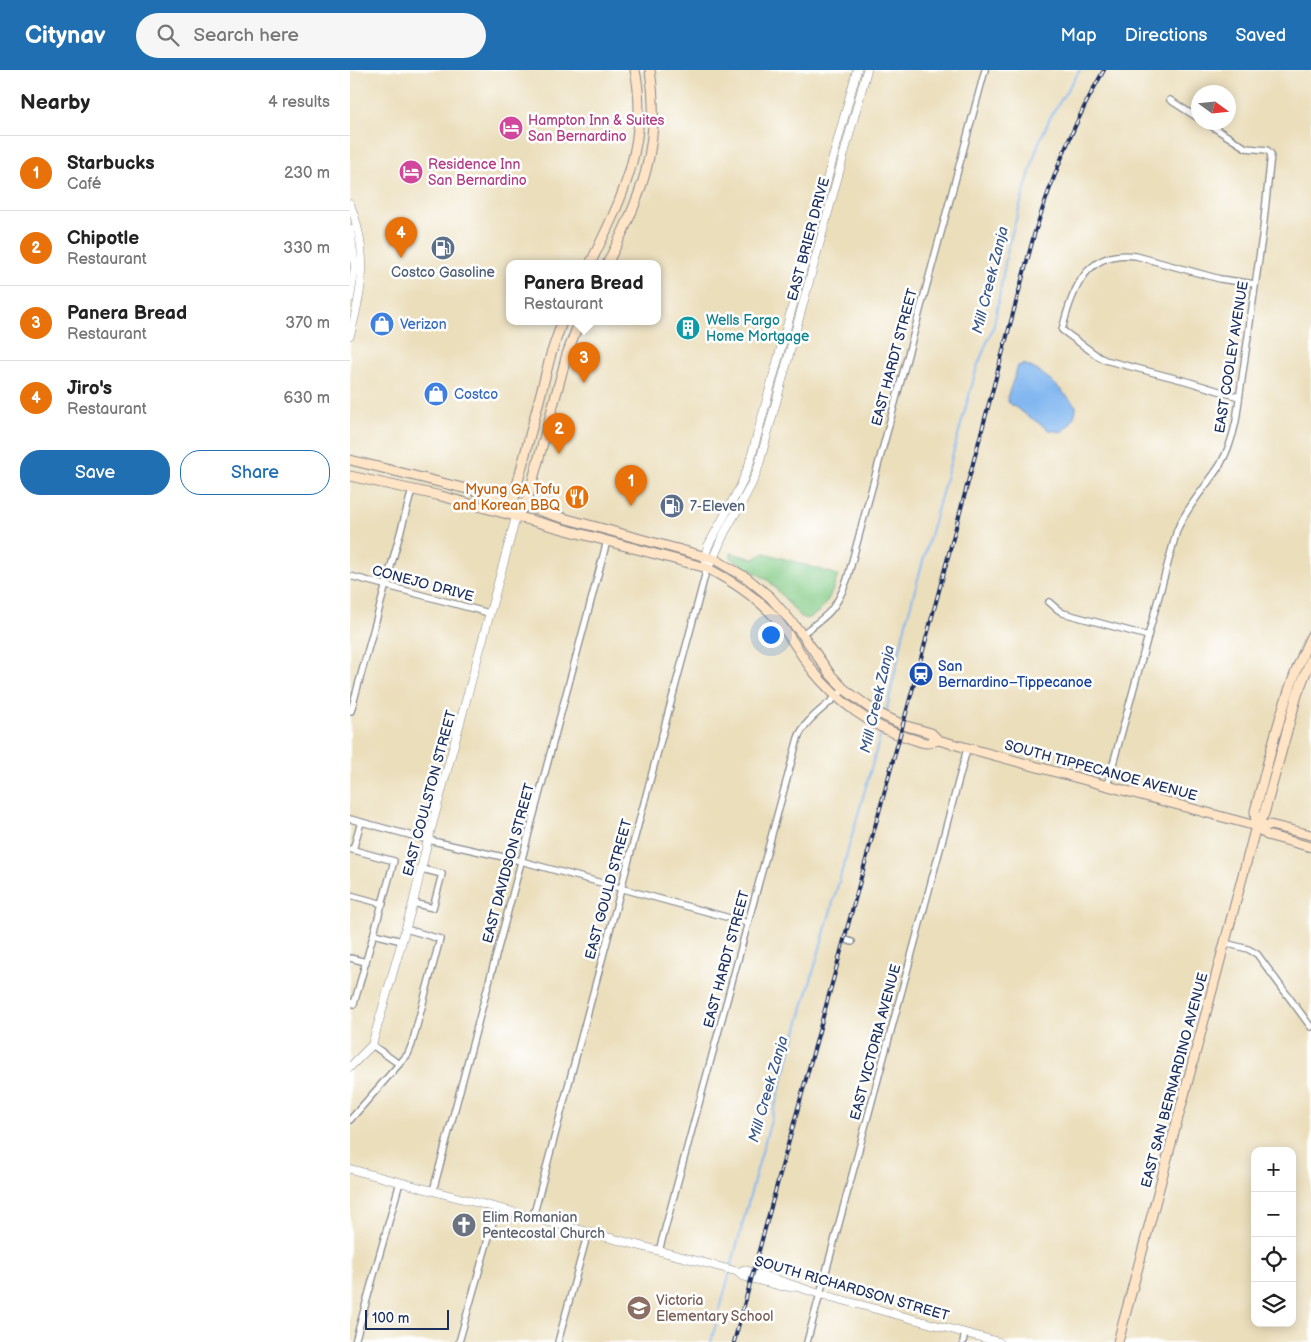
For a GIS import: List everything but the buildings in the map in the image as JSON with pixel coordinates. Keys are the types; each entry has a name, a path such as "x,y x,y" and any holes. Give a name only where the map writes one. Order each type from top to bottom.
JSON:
{"main road":[{"path":"592,260 620,203 632,166 639,113 639,93 635,70"},
{"path":"609,260 635,207 646,171 654,114 650,70"},
{"path":"516,517 514,502 551,354 561,325"},
{"path":"516,517 528,498 567,354 578,325"},
{"name":"SOUTH TIPPECANOE AVENUE","path":"350,460 430,479 514,502 556,516 709,557 760,588 787,614 818,659 844,689 874,711 893,721 931,733 938,740 1256,826 1270,825 1311,835"},
{"name":"SOUTH TIPPECANOE AVENUE","path":"350,476 412,490 707,568 732,582 760,603 793,640 812,670 838,697 874,723 890,731 927,743 938,740"},
{"path":"412,490 416,484 430,479"},
{"path":"793,640 802,634"},
{"path":"1256,826 1255,812 1282,710 1293,676 1311,636"},
{"path":"1256,826 1264,814 1295,702 1311,659"},
{"name":"SOUTH TIPPECANOE AVENUE","path":"1256,826 1267,835 1311,847"},
{"name":"EAST SAN BERNARDINO AVENUE","path":"1118,1342 1256,826"}],"street":[{"name":"EAST BRIER DRIVE","path":"707,568 709,557 749,465 857,70"},
{"name":"EAST BRIER DRIVE","path":"709,557 753,483 758,468 867,70"},
{"name":"EAST HARDT STREET","path":"802,634 823,619 834,608 842,595 847,580 985,70"},
{"path":"1170,100 1191,114"},
{"name":"EAST COOLEY AVENUE","path":"1107,786 1177,530 1189,507 1214,474 1227,451 1234,428 1255,284 1271,154 1267,150 1246,148 1218,130"},
{"path":"350,204 359,232 362,254 360,299 350,335"},
{"path":"350,229 355,267 350,298"},
{"path":"1239,397 1099,357 1062,330 1072,296 1083,276 1100,261 1119,255 1136,256 1220,279 1255,284"},
{"path":"351,711 412,490"},
{"name":"EAST COULSTON STREET","path":"350,1067 372,1045 413,904 428,840 516,517"},
{"name":"EAST DAVIDSON STREET","path":"433,1191 607,541"},
{"name":"EAST GOULD STREET","path":"533,1217 707,568"},
{"name":"CONEJO DRIVE","path":"350,576 489,613"},
{"path":"1049,602 1063,613 1148,636"},
{"name":"EAST HARDT STREET","path":"660,1251 800,732 808,722 838,697 844,689"},
{"name":"EAST VICTORIA AVENUE","path":"807,1342 967,749"},
{"path":"350,819 428,840 521,861 748,923"},
{"path":"352,1003 366,962 394,861 352,849 361,822"},
{"path":"413,904 433,908 442,874 422,869"},
{"path":"350,895 383,904"},
{"path":"350,1120 408,1054 412,1044 440,938 406,929"},
{"path":"374,934 402,941"},
{"path":"1225,943 1248,949 1257,954 1311,1026"},
{"path":"350,958 366,962"},
{"path":"372,1045 399,1064"},
{"name":"SOUTH RICHARDSON STREET","path":"350,1169 739,1272 742,1276 774,1284 797,1287 999,1342"},
{"path":"355,1342 400,1182"},
{"path":"459,1342 497,1208"},
{"path":"558,1342 588,1232"},
{"path":"962,1342 965,1333"}],"green space":[{"path":"731,553 754,559 765,553 838,575 827,602 812,617 805,619 800,616 769,581 731,558"}],"water":[{"path":"1023,364 1045,376 1076,406 1072,420 1061,432 1049,430 1009,403 1007,398 1018,366"}],"waterway":[{"name":"Mill Creek Zanja","path":"886,713 906,622 977,367 994,325 1008,247 1038,144 1052,114 1080,70"},
{"name":"Mill Creek Zanja","path":"731,1267 882,730"},
{"name":"Mill Creek Zanja","path":"711,1342 730,1272"}],"railway":[{"path":"734,1342 917,673 1034,235 1064,151 1104,70"}],"place":[{"name":"Hampton Inn & Suites San Bernardino","path":"511,128"},
{"name":"Residence Inn San Bernardino","path":"411,172"},
{"name":"Costco Gasoline","path":"443,248"},
{"name":"Jiro's","path":"401,258"},
{"name":"Verizon","path":"382,324"},
{"name":"Wells Fargo Home Mortgage","path":"688,328"},
{"name":"Panera Bread","path":"584,383"},
{"name":"Costco","path":"436,394"},
{"name":"Chipotle","path":"559,454"},
{"name":"Myung GA Tofu and Korean BBQ","path":"577,497"},
{"name":"Starbucks","path":"631,506"},
{"name":"7-Eleven","path":"672,506"},
{"name":"San Bernardino–Tippecanoe","path":"921,674"},
{"name":"Elim Romanian Pentecostal Church","path":"464,1225"},
{"name":"Victoria Elementary School","path":"639,1308"}]}
